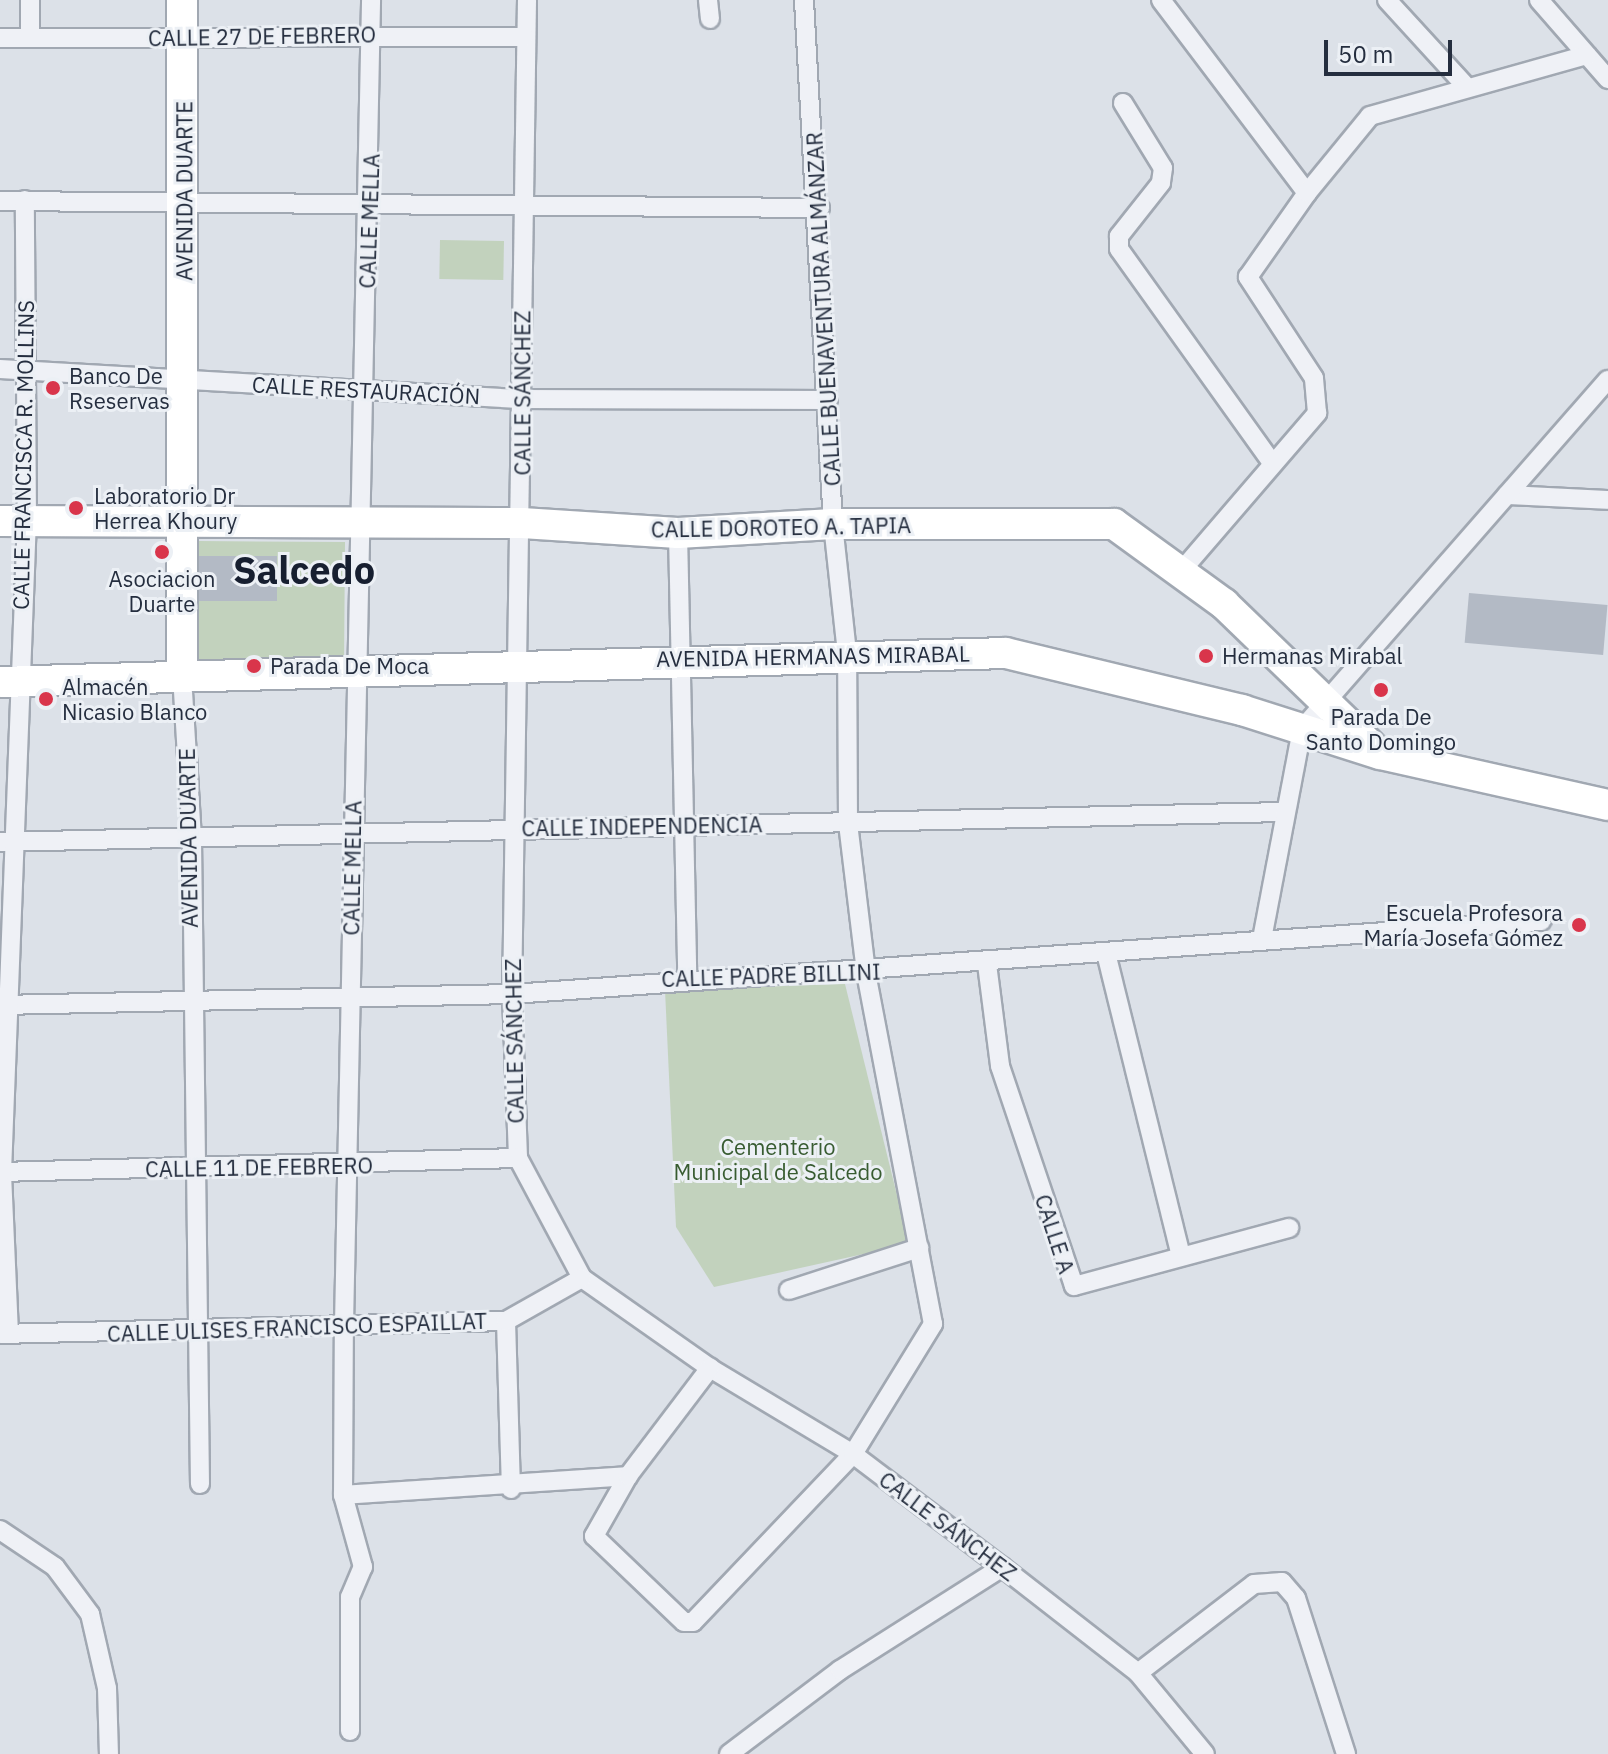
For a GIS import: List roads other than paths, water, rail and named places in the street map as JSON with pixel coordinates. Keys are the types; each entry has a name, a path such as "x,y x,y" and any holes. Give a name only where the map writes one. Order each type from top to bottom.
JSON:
{"main road":[{"name":"AVENIDA DUARTE","path":"182,0 186,202 186,518 182,675"},
{"name":"CALLE DOROTEO A. TAPIA","path":"13,520 186,518 522,523 678,533 833,524 1114,524 1183,569 1323,705 1380,754"},
{"name":"AVENIDA HERMANAS MIRABAL","path":"8,682 847,653 1006,653 1302,729 1380,754 1608,805"}],"street":[{"path":"30,0 30,38"},
{"name":"CALLE MELLA","path":"350,1731 350,1597 363,1567 343,1495 344,1325 350,1166 354,671 362,520 362,387 372,201 371,0"},
{"name":"CALLE SÁNCHEZ","path":"527,0 524,37 526,208 519,399 522,523 520,663 512,994 518,1158 582,1278 710,1368 853,1454 1002,1567 1138,1673 1205,1754"},
{"name":"CALLE BUENAVENTURA ALMÁNZAR","path":"628,1476 594,1536 689,1623 853,1454 931,1332 919,1248 866,972 848,823 847,653 833,524 820,208 804,0"},
{"path":"1161,0 1307,193"},
{"path":"1387,0 1464,84"},
{"path":"1539,0 1608,79"},
{"name":"CALLE 27 DE FEBRERO","path":"0,38 183,39 370,33 524,37"},
{"path":"1183,569 1317,413 1320,393 1248,277 1307,193 1370,116 1464,84 1587,55"},
{"path":"1123,103 1163,168 1161,183 1119,236 1119,249 1273,464"},
{"name":"CALLE FRANCISCA R. MOLLINS","path":"4,1334 1,1172 5,842 13,520 26,372 25,200"},
{"path":"0,201 372,201 526,208 820,208"},
{"name":"CALLE RESTAURACIÓN","path":"0,369 184,381 362,387 519,399 828,400"},
{"path":"1262,939 1283,812 1302,729 1608,380"},
{"path":"1507,495 1608,500"},
{"path":"678,533 680,822 687,976"},
{"name":"AVENIDA DUARTE","path":"182,675 192,840 190,1000 198,1169 200,1484"},
{"name":"CALLE INDEPENDENCIA","path":"5,842 353,837 680,822 848,823 1283,812"},
{"name":"CALLE PADRE BILLINI","path":"4,1004 512,994 687,976 866,972 1262,939 1541,921"},
{"path":"1106,953 1180,1252"},
{"name":"CALLE A","path":"987,964 1000,1066 1070,1282 1080,1287 1180,1252 1289,1228"},
{"name":"CALLE 11 DE FEBRERO","path":"1,1172 350,1166 518,1158"},
{"path":"789,1290 919,1248"},
{"name":"CALLE ULISES FRANCISCO ESPAILLAT","path":"4,1334 199,1332 506,1321 582,1278"},
{"path":"506,1321 511,1489"},
{"path":"343,1495 511,1489 628,1476 710,1368"},
{"path":"0,1530 55,1567 90,1614 107,1688 109,1754"},
{"path":"729,1754 840,1670 1002,1567"},
{"path":"1138,1673 1254,1584 1282,1582 1296,1598 1346,1754"}],"place":[{"name":"Banco De Rseservas","path":"53,388"},
{"name":"Laboratorio Dr Herrea Khoury","path":"76,508"},
{"name":"Asociacion Duarte","path":"162,552"},
{"name":"Hermanas Mirabal","path":"1206,656"},
{"name":"Parada De Moca","path":"254,666"},
{"name":"Parada De Santo Domingo","path":"1381,690"},
{"name":"Almacén Nicasio Blanco","path":"46,699"},
{"name":"Escuela Profesora María Josefa Gómez","path":"1579,925"}],"district":[{"name":"Salcedo","path":"304,570"}],"park label":[{"name":"Cementerio Municipal de Salcedo","path":"778,1158"}]}
